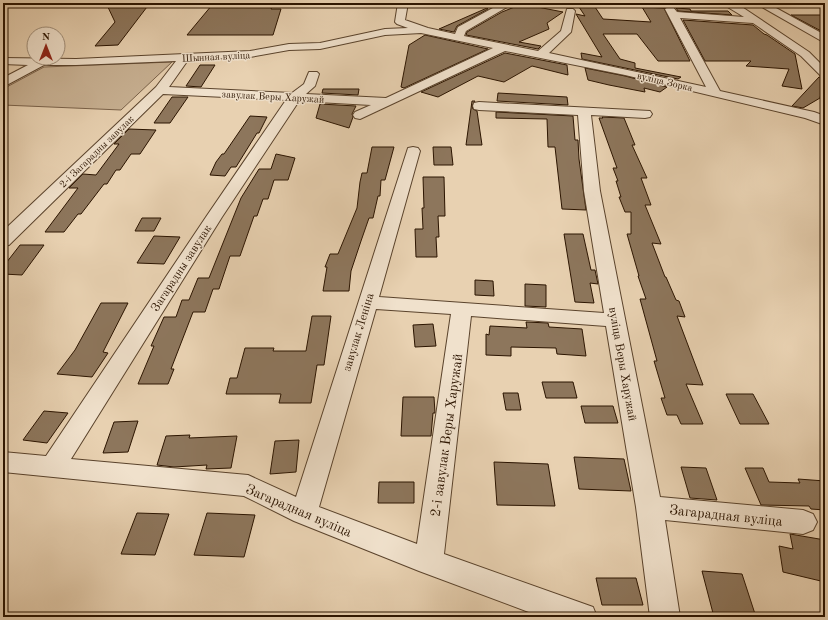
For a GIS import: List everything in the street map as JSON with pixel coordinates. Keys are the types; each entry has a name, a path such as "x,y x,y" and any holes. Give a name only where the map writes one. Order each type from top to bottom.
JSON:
{"street":[{"path":"385,32 396,29 400,22 403,3"},
{"path":"458,37 462,29 509,3"},
{"path":"726,3 739,9 805,54 825,74"},
{"path":"760,3 825,40"},
{"path":"541,54 566,32 570,11"},
{"path":"716,92 671,12 754,20"},
{"path":"400,22 426,31"},
{"name":"вуліца Зорка","path":"426,31 716,92 809,115 825,121"},
{"name":"Шынная вуліца","path":"66,62 250,54 289,47 320,46 385,32 426,31"},
{"path":"360,115 504,47"},
{"name":"2-і Загарадны завулак","path":"3,241 160,90 185,57"},
{"name":"Шынная вуліца","path":"3,61 26,62"},
{"path":"3,83 34,66"},
{"name":"Загарадны завулак","path":"53,466 214,217 296,97 309,86 312,80 312,74"},
{"name":"завулак Веры Харужай","path":"160,90 386,102"},
{"path":"480,106 645,114"},
{"name":"вуліца Веры Харужай","path":"584,111 592,191 649,507 665,617"},
{"name":"завулак Леніна","path":"304,513 413,151"},
{"path":"367,302 615,320"},
{"name":"2-і завулак Веры Харужай","path":"429,562 462,309"},
{"name":"Загарадная вуліца","path":"3,462 248,486 304,513 429,562 582,617"},
{"name":"Загарадная вуліца","path":"649,507 803,522"}],"shaded area":[{"path":"172,62 121,110 3,105 3,89 44,67"}],"building":[{"path":"106,3 150,3 118,45 95,46 115,22"},
{"path":"273,4 271,9 281,9 273,35 187,35 212,5"},
{"path":"522,4 563,12 547,23 549,29 519,42 541,46 538,49 466,35 467,32 502,12"},
{"path":"577,4 593,4 603,19 651,22 642,7 664,8 690,61 658,61 637,34 603,34 620,59 635,63 635,68 681,77 678,79 582,59 581,53 602,57 576,14 585,16"},
{"path":"487,8 488,9 457,26 454,32 439,29"},
{"path":"676,8 690,9 691,11 728,11 732,15 678,11"},
{"path":"791,15 825,15 825,32 823,32"},
{"path":"683,20 753,25 795,54 802,89 782,86 789,69 746,66 751,61 705,61"},
{"path":"425,35 488,49 404,88 401,87 409,45"},
{"path":"505,53 567,65 568,75 532,66 504,82 478,76 438,97 421,92"},
{"path":"200,65 215,65 201,87 186,86"},
{"path":"585,68 625,76 667,87 660,92 644,88 645,92 609,85 588,80"},
{"path":"819,77 824,78 820,98 803,108 792,106"},
{"path":"323,89 359,89 358,95 322,93"},
{"path":"498,93 567,97 568,105 497,101"},
{"path":"172,97 188,97 170,123 154,123"},
{"path":"472,101 475,101 472,106 473,109 477,111 482,145 466,145"},
{"path":"320,104 356,106 352,114 353,117 349,128 316,118"},
{"path":"496,112 573,116 575,140 578,140 586,210 562,209 555,147 548,147 547,119 496,118"},
{"path":"250,116 267,117 259,133 257,133 236,167 231,167 225,176 210,175 216,162 222,154 224,154"},
{"path":"602,117 624,118 635,145 632,145 647,178 641,178 651,205 645,205 661,244 652,243 665,277 676,300 679,301 685,317 677,316 703,385 686,384 703,424 681,424 677,415 667,415 661,398 665,398 654,361 657,361 640,299 646,299 638,276 627,234 631,234 631,212 625,212 619,197 621,197 616,181 618,181 613,168 617,168 599,118 603,118"},
{"path":"129,129 156,130 140,154 131,154 120,170 116,170 107,184 104,184 81,214 78,214 64,232 45,232 78,188 69,188 83,174 96,175 119,144 114,144"},
{"path":"372,147 394,147 385,180 381,180 380,196 378,196 373,218 369,218 351,271 349,291 323,291 327,267 325,267 330,254 338,254 357,208 362,173 367,173"},
{"path":"433,147 451,147 453,165 434,165"},
{"path":"276,154 295,158 288,180 274,180 268,199 263,199 257,216 254,216 240,256 230,256 219,289 213,289 205,312 193,312 171,369 174,369 168,384 138,384 154,346 151,346 164,317 176,317 182,300 189,300 198,278 209,278 241,198 259,169 271,169"},
{"path":"423,177 444,177 445,216 438,216 439,237 436,237 437,257 416,257 415,229 423,229"},
{"path":"142,218 161,218 154,231 135,231"},
{"path":"564,234 583,234 591,270 595,270 598,284 590,283 594,303 575,302"},
{"path":"154,236 180,237 164,264 137,263"},
{"path":"20,245 44,245 22,275 3,274 3,267"},
{"path":"475,280 493,281 494,296 475,295"},
{"path":"525,284 546,285 546,307 525,306"},
{"path":"101,303 128,303 103,352 108,353 92,377 57,374 75,350"},
{"path":"312,316 331,316 324,365 317,365 311,403 279,403 281,394 226,394 230,378 237,378 245,348 274,348 273,351 306,351"},
{"path":"526,322 548,323 549,327 582,329 586,356 557,354 556,348 511,347 511,356 486,355 486,334 489,335 490,326 527,328"},
{"path":"433,324 436,346 415,347 413,325"},
{"path":"542,382 573,382 577,398 546,398"},
{"path":"503,393 518,393 521,410 506,410"},
{"path":"726,394 753,394 769,424 740,424"},
{"path":"403,397 434,397 435,413 433,413 431,436 401,436"},
{"path":"581,406 613,406 618,423 585,423"},
{"path":"44,411 68,413 47,443 23,440"},
{"path":"138,421 128,452 103,453 114,422"},
{"path":"190,435 189,438 237,436 231,468 206,469 207,465 174,467 157,465 166,436"},
{"path":"299,440 296,472 270,474 275,441"},
{"path":"574,457 624,459 631,491 579,489"},
{"path":"494,462 548,464 555,506 497,505"},
{"path":"681,467 706,468 717,500 690,498"},
{"path":"745,468 763,468 769,482 800,483 798,479 825,481 825,510 811,509 809,506 761,505"},
{"path":"379,482 414,482 414,503 378,503"},
{"path":"137,513 169,514 155,555 121,554"},
{"path":"207,513 255,515 244,557 194,555"},
{"path":"790,534 825,540 825,582 783,572 779,546 793,549"},
{"path":"702,571 742,574 756,617 714,617"},
{"path":"596,578 636,578 643,605 602,605"}]}
